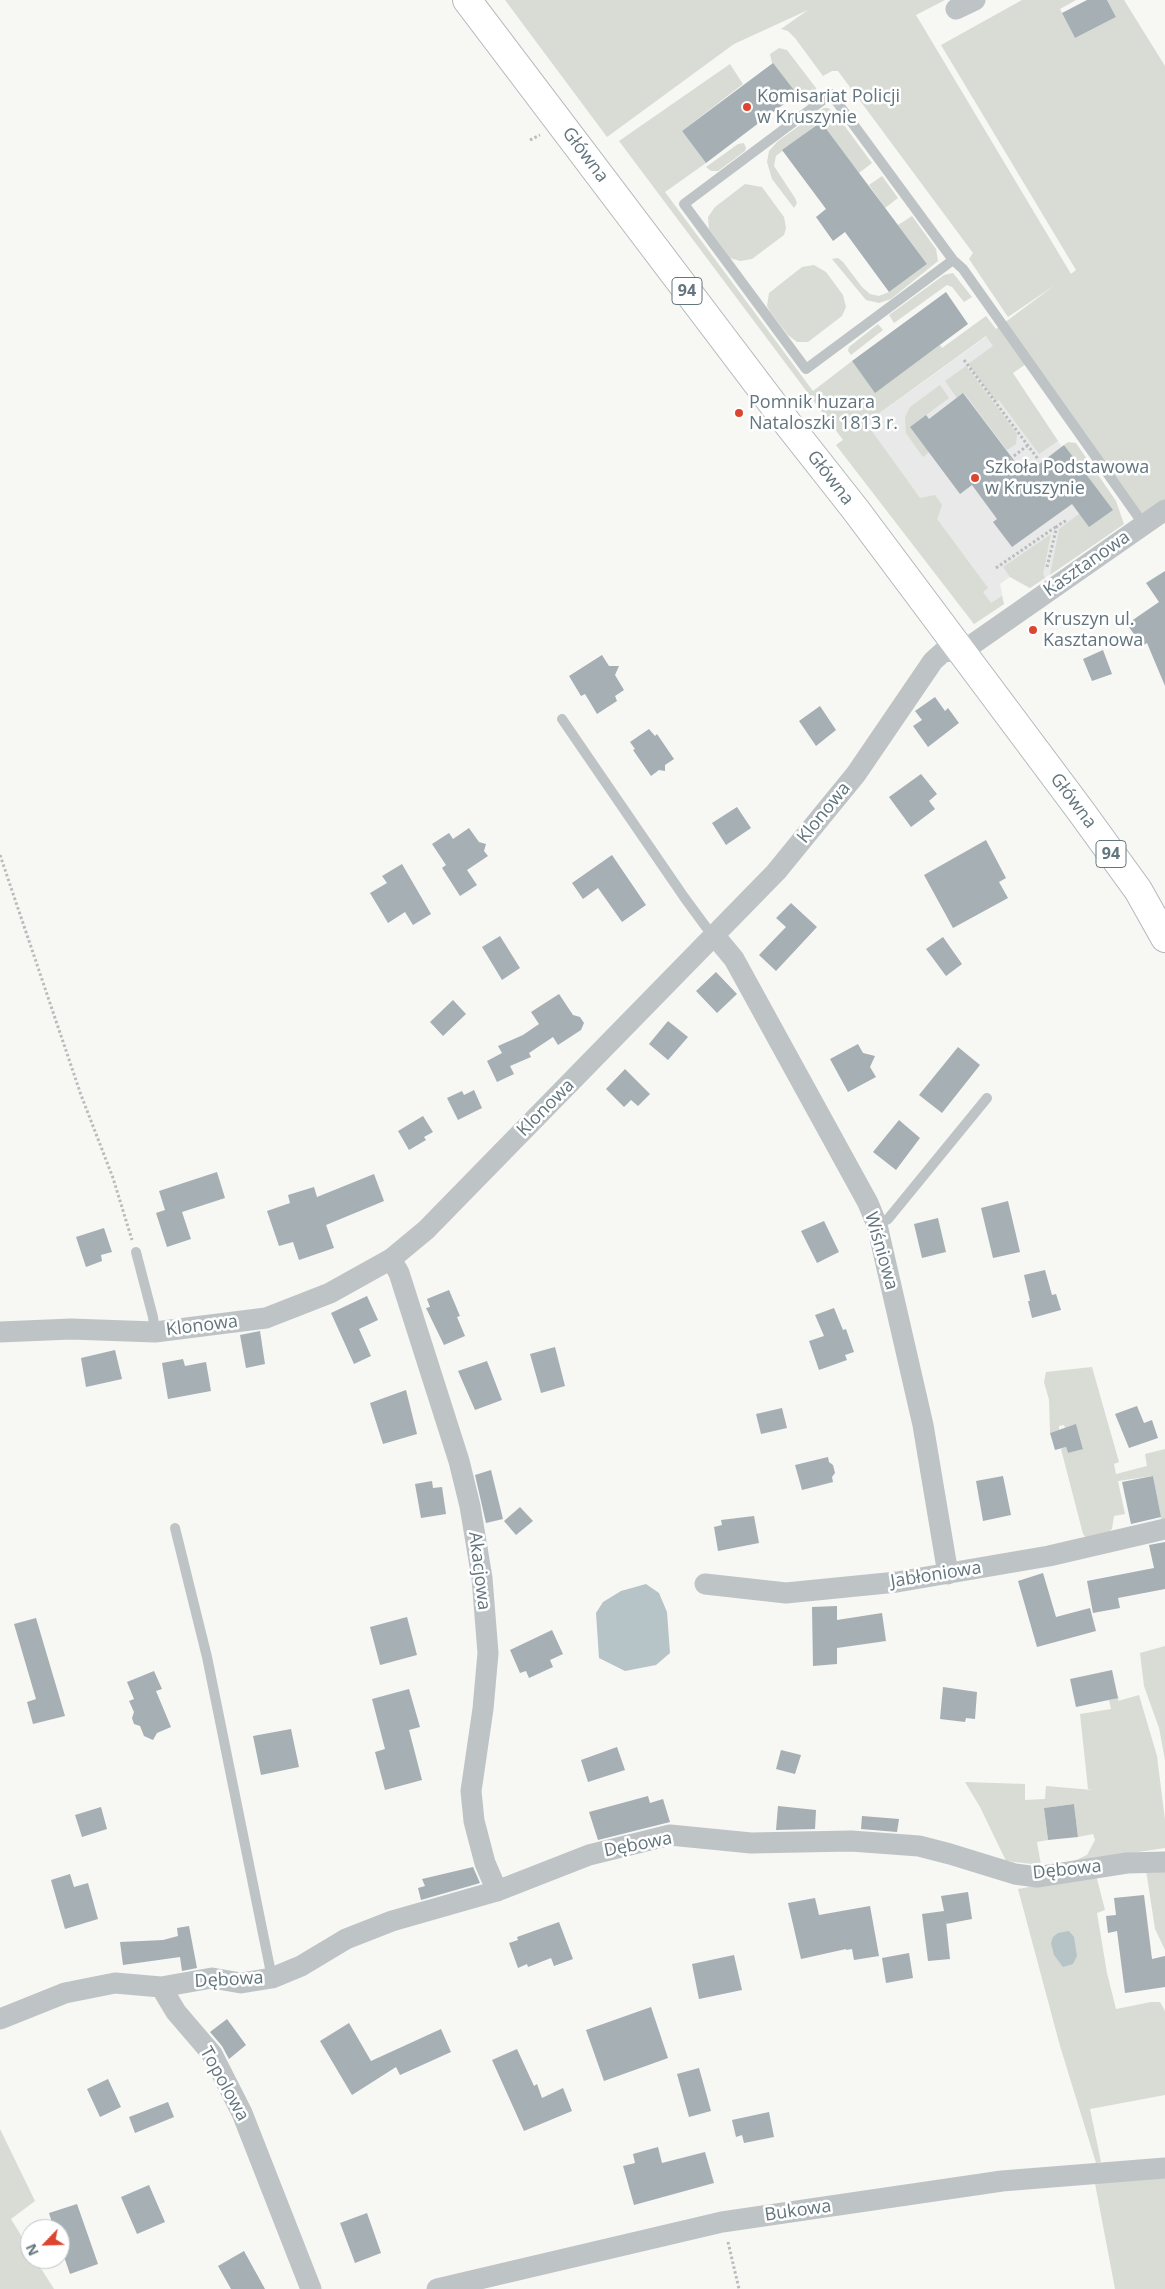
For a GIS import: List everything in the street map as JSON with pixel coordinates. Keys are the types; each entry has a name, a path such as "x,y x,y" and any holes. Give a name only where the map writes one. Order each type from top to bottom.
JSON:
{"main road":[{"name":"Główna","path":"467,0 788,424 855,509 1080,810 1138,890 1165,938"}],"street":[{"path":"956,9 975,0"},
{"name":"Kasztanowa","path":"959,650 973,644 1165,510"},
{"name":"Klonowa","path":"0,1332 71,1329 155,1332 266,1318 330,1293 391,1259 426,1230 776,872 856,774 933,661 943,652 959,650"},
{"name":"Wiśniowa","path":"714,935 734,959 868,1203 877,1225 924,1425 948,1574"},
{"name":"Akacjowa","path":"391,1259 405,1291 458,1460 470,1506 482,1578 488,1653 471,1791 474,1821 485,1863 497,1891"},
{"name":"Jabłoniowa","path":"705,1584 786,1592 897,1582 1049,1556 1165,1530"},
{"name":"Dębowa","path":"161,1987 212,1978 241,1983 272,1978 300,1966 346,1939 392,1921 497,1891 589,1855 670,1835 751,1843 851,1841 919,1846 1015,1874 1037,1877 1128,1863 1165,1862"},
{"path":"0,2019 65,1993 92,1987 114,1983 161,1987"},
{"name":"Topolowa","path":"161,1987 176,2012 212,2054 242,2113 302,2264 310,2289"},
{"name":"Bukowa","path":"437,2289 722,2222 1002,2180 1165,2168"},
{"path":"302,2264 318,2289"}],"lane":[{"path":"953,260 806,369 684,204 831,94 953,260 963,269 1144,525"},
{"path":"562,720 684,897 714,935"},
{"path":"877,1225 888,1219 987,1098"},
{"path":"136,1252 153,1317 155,1332"},
{"path":"174,1528 207,1657 272,1978"}],"path":[{"path":"964,360 1038,459"},
{"path":"1006,462 1028,446"},
{"path":"996,568 1067,520"},
{"path":"1045,573 1057,526"},
{"path":"0,855 81,1095 114,1178 136,1252"},
{"path":"722,2222 739,2289"}],"shaded area":[{"path":"505,0 945,0 916,15 1071,274 1076,270 941,45 1022,0 1076,0 1060,9 1075,38 1116,17 1107,0 1124,0 1165,66 1165,510 1144,525 1029,362 1013,373 1058,441 1039,454 999,400 996,402 968,364 993,346 986,336 866,423 920,498 935,495 942,505 937,519 988,588 983,592 991,603 1002,596 1004,604 974,624 836,445 843,440 619,141 730,64 743,84 682,131 706,163 665,192 813,391 852,361 875,392 940,345 942,348 986,316 996,329 1055,285 1008,317 969,259 973,253 838,71 832,71 823,76 795,38 788,31 781,29 808,10 734,44 607,137"},
{"path":"779,48 787,50 816,88 816,97 807,104 794,96 797,94 772,63 770,54"},
{"path":"824,108 828,108 835,113 872,163 859,173 820,122 776,156 774,166 795,198 797,203 794,208 772,179 767,162 769,151 778,141"},
{"path":"744,143 745,151 718,171 711,171 706,167 738,144"},
{"path":"882,176 898,198 885,208 869,185"},
{"path":"745,184 762,187 784,217 786,228 784,235 752,259 740,261 730,258 709,229 708,217 715,207"},
{"path":"912,216 936,249 938,261 891,299 879,303 866,300 832,259 838,258 843,262 862,287 870,294 879,296 889,292 927,264 898,225"},
{"path":"814,265 826,272 843,295 846,307 842,316 808,342 797,342 788,335 767,306 769,293 802,267"},
{"path":"953,273 972,297 964,302 952,287 947,285 894,323 889,315 944,275"},
{"path":"878,324 883,330 851,355 848,351 849,347"},
{"name":"Szkoła Podstawowa w Kruszynie","path":"987,336 1062,447 1064,445 1124,524 1030,588 1010,577 1000,584 1004,604 974,624 836,445"},
{"path":"966,366 1017,434 1016,444 1007,450 964,393 957,398 945,381"},
{"path":"940,385 949,398 910,427 929,452 923,457 906,433 905,417 910,407"},
{"path":"1068,442 1076,443 1116,501 1124,524 1050,575 1059,529 1079,514 1112,510 1064,445"},
{"path":"1051,534 1043,574 1045,578 1030,588 1010,577 1003,567"},
{"path":"1092,1367 1119,1462 1114,1464 1116,1474 1147,1466 1145,1454 1165,1449 1165,1523 1162,1524 1153,1476 1118,1481 1125,1514 1114,1516 1112,1529 1106,1534 1087,1539 1083,1534 1061,1449 1066,1447 1068,1453 1083,1448 1076,1425 1065,1428 1064,1425 1059,1426 1059,1430 1050,1433 1049,1400 1044,1382 1046,1372"},
{"path":"646,1584 659,1593 667,1612 670,1653 656,1665 625,1671 599,1658 596,1613 603,1602 621,1591"},
{"path":"1165,1646 1165,1760 1159,1728 1144,1686 1140,1653"},
{"path":"1139,1695 1157,1756 1165,1820 1165,1848 1072,1862 1087,1855 1095,1840 1093,1834 1078,1837 1074,1804 1044,1808 1048,1840 1037,1842 1041,1865 1006,1861 980,1807 965,1782 1025,1784 1025,1800 1045,1799 1046,1786 1093,1790 1088,1789 1080,1714 1111,1709 1109,1700 1119,1697 1118,1701"},
{"path":"1146,1870 1165,1871 1165,1950 1155,1929"},
{"path":"1096,1875 1105,1910 1097,1913 1107,1973 1116,2009 1160,2002 1165,2011 1165,2095 1090,2109 1101,2162 1096,2163 1060,2046 1018,1889"},
{"path":"1069,1931 1074,1937 1077,1956 1073,1964 1063,1967 1054,1955 1051,1943 1053,1937 1058,1933"},
{"path":"0,2129 35,2201 11,2219 20,2234 20,2269 41,2269 54,2289 0,2289"},
{"path":"1165,2169 1165,2289 1115,2289 1093,2173"}],"building":[{"path":"1087,0 1107,0 1116,17 1075,38 1062,13"},
{"name":"Komisariat Policji w Kruszynie","path":"773,63 797,94 706,163 682,131"},
{"path":"821,122 927,264 889,292 845,232 833,241 816,217 826,209 782,150"},
{"path":"946,292 968,324 875,393 852,361"},
{"path":"963,393 1025,475 1064,445 1113,510 1089,527 1072,504 1012,547 993,522 997,519 972,485 960,494 910,427 926,415 929,419"},
{"path":"1165,571 1165,686 1147,643 1142,646 1127,624 1159,602 1146,583"},
{"path":"1103,650 1112,674 1092,681 1083,659"},
{"path":"602,655 609,666 619,666 615,675 624,690 615,696 617,701 597,714 585,694 581,696 569,676"},
{"path":"935,697 945,711 948,708 959,723 928,747 913,726 922,720 915,711"},
{"path":"820,706 836,730 816,746 799,721"},
{"path":"649,729 655,736 657,734 674,759 665,765 665,771 659,770 651,776 633,750 635,749 630,742"},
{"path":"921,774 937,794 929,801 935,809 911,827 889,797"},
{"path":"737,807 751,828 726,845 712,823"},
{"path":"469,828 479,842 486,844 484,851 488,856 467,870 477,885 460,896 442,868 446,865 432,844 449,833 453,839"},
{"path":"986,840 1006,878 999,882 1008,898 953,928 924,875"},
{"path":"612,855 646,905 622,922 598,888 583,899 572,883"},
{"path":"402,864 431,914 413,925 405,912 388,923 370,893 387,883 382,876"},
{"path":"791,903 817,927 776,971 759,955 786,927 776,918"},
{"path":"500,936 520,968 502,980 482,947"},
{"path":"943,937 962,964 946,976 926,949"},
{"path":"716,972 737,994 717,1013 696,991"},
{"path":"559,994 573,1015 580,1017 584,1023 581,1030 558,1045 553,1037 529,1053 531,1057 510,1066 514,1074 497,1082 487,1061 502,1053 498,1046 523,1035 539,1024 531,1012"},
{"path":"453,1000 466,1014 443,1036 430,1022"},
{"path":"668,1021 688,1037 668,1060 649,1044"},
{"path":"858,1044 863,1053 875,1056 870,1067 876,1077 848,1092 830,1059"},
{"path":"958,1047 980,1065 942,1113 919,1095"},
{"path":"625,1069 650,1094 638,1106 631,1100 624,1107 606,1089"},
{"path":"474,1090 482,1108 458,1120 447,1098 462,1091 464,1095"},
{"path":"423,1116 433,1132 424,1137 426,1140 409,1150 398,1131"},
{"path":"899,1120 920,1138 896,1170 873,1152"},
{"path":"217,1172 225,1198 182,1212 191,1239 167,1247 156,1213 165,1210 159,1191"},
{"path":"374,1174 384,1201 326,1225 334,1248 299,1260 293,1242 279,1246 267,1211 290,1203 288,1195 314,1187 317,1197"},
{"path":"1008,1201 1020,1252 993,1258 981,1208"},
{"path":"938,1218 946,1252 922,1258 914,1224"},
{"path":"824,1221 839,1252 817,1263 801,1231"},
{"path":"104,1228 112,1252 101,1255 102,1261 86,1267 76,1237"},
{"path":"1045,1270 1052,1295 1056,1294 1061,1310 1032,1318 1024,1275"},
{"path":"449,1290 460,1316 457,1317 465,1336 444,1345 426,1308 430,1307 427,1299"},
{"path":"367,1296 378,1320 359,1329 371,1356 354,1364 331,1313"},
{"path":"834,1308 843,1330 846,1329 854,1352 845,1355 847,1360 819,1370 809,1341 824,1336 815,1315"},
{"path":"260,1331 265,1364 246,1368 240,1335"},
{"path":"555,1347 565,1386 541,1393 530,1354"},
{"path":"115,1350 122,1379 86,1387 81,1358"},
{"path":"183,1359 185,1366 206,1362 211,1391 168,1399 162,1363"},
{"path":"487,1361 502,1400 475,1410 458,1371"},
{"path":"406,1390 417,1434 383,1444 370,1403"},
{"path":"1137,1406 1144,1423 1152,1420 1158,1438 1129,1448 1115,1414"},
{"path":"782,1408 787,1428 761,1434 756,1414"},
{"path":"1076,1424 1083,1449 1068,1453 1066,1447 1055,1450 1050,1433"},
{"path":"828,1457 835,1473 832,1477 833,1482 802,1490 795,1465"},
{"path":"491,1470 503,1519 486,1523 475,1475"},
{"path":"1003,1476 1011,1515 983,1521 976,1481"},
{"path":"1153,1476 1161,1517 1131,1524 1122,1482"},
{"path":"432,1481 433,1488 442,1487 446,1514 421,1518 415,1484"},
{"path":"520,1507 533,1521 516,1535 504,1521"},
{"path":"754,1516 759,1543 718,1551 714,1527 722,1525 721,1520"},
{"path":"1165,1542 1165,1589 1118,1598 1120,1608 1093,1613 1087,1581 1154,1568 1149,1545"},
{"path":"1043,1573 1056,1617 1090,1608 1096,1631 1037,1647 1018,1581"},
{"path":"837,1606 837,1620 882,1613 886,1641 837,1648 837,1664 813,1666 812,1607"},
{"path":"407,1617 417,1655 380,1665 370,1627"},
{"path":"36,1618 65,1716 33,1724 27,1702 36,1699 14,1624"},
{"path":"552,1630 563,1654 550,1660 553,1667 529,1678 526,1671 520,1673 510,1650"},
{"path":"1112,1670 1118,1698 1076,1707 1070,1679"},
{"path":"154,1671 162,1689 156,1691 171,1727 157,1733 153,1740 144,1736 140,1726 134,1724 132,1718 134,1712 129,1701 134,1699 127,1682"},
{"path":"943,1687 977,1692 975,1719 966,1718 965,1722 940,1719"},
{"path":"409,1689 420,1727 409,1730 422,1780 385,1790 375,1752 385,1749 372,1699"},
{"path":"291,1729 299,1767 261,1775 253,1736"},
{"path":"617,1747 625,1770 588,1782 581,1760"},
{"path":"781,1750 801,1755 795,1774 776,1769"},
{"path":"648,1796 650,1803 663,1799 670,1822 598,1840 589,1812"},
{"path":"1074,1804 1078,1837 1048,1840 1044,1808"},
{"path":"778,1806 816,1810 815,1829 776,1830"},
{"path":"101,1807 107,1829 82,1837 75,1815"},
{"path":"862,1816 899,1819 897,1832 861,1829"},
{"path":"473,1867 480,1883 421,1900 418,1888 425,1886 422,1879"},
{"path":"70,1874 74,1887 88,1883 98,1919 65,1929 51,1880"},
{"path":"968,1892 972,1919 946,1924 950,1959 928,1961 922,1914 944,1911 941,1896"},
{"path":"1144,1895 1152,1959 1165,1956 1165,1987 1125,1993 1117,1931 1108,1933 1106,1916 1116,1915 1114,1898"},
{"path":"815,1898 819,1915 870,1906 879,1956 854,1960 852,1949 846,1949 801,1959 788,1903"},
{"path":"559,1922 573,1959 554,1966 551,1958 528,1967 527,1964 518,1968 509,1943 518,1940 517,1937"},
{"path":"189,1926 197,1968 182,1971 180,1957 123,1965 120,1942 163,1940 178,1936 177,1928"},
{"path":"909,1953 913,1978 886,1983 882,1958"},
{"path":"734,1955 742,1990 699,1999 692,1964"},
{"path":"651,2007 668,2058 604,2081 586,2030"},
{"path":"227,2019 246,2045 229,2059 222,2046 210,2032"},
{"path":"349,2023 371,2061 441,2029 451,2052 400,2075 396,2067 352,2095 320,2041"},
{"path":"517,2049 534,2086 537,2084 542,2098 563,2088 572,2111 524,2131 492,2060"},
{"path":"699,2068 711,2111 689,2117 677,2074"},
{"path":"108,2079 121,2107 100,2117 87,2089"},
{"path":"168,2102 174,2117 135,2133 129,2117"},
{"path":"769,2112 774,2137 744,2143 742,2135 736,2137 732,2120"},
{"path":"658,2147 662,2163 705,2152 714,2183 634,2205 623,2166 635,2163 633,2154"},
{"path":"149,2185 165,2222 137,2234 121,2197"},
{"path":"77,2204 98,2264 70,2274 68,2269 70,2269 70,2219 51,2219 49,2213"},
{"path":"367,2213 381,2253 355,2263 340,2223"},
{"path":"244,2251 265,2289 231,2289 218,2266"}],"place":[{"name":"Komisariat Policji w Kruszynie","path":"747,107"},
{"name":"Pomnik huzara Nataloszki 1813 r.","path":"739,413"},
{"name":"Szkoła Podstawowa w Kruszynie","path":"975,478"},
{"name":"Kruszyn ul. Kasztanowa","path":"1033,630"}]}
